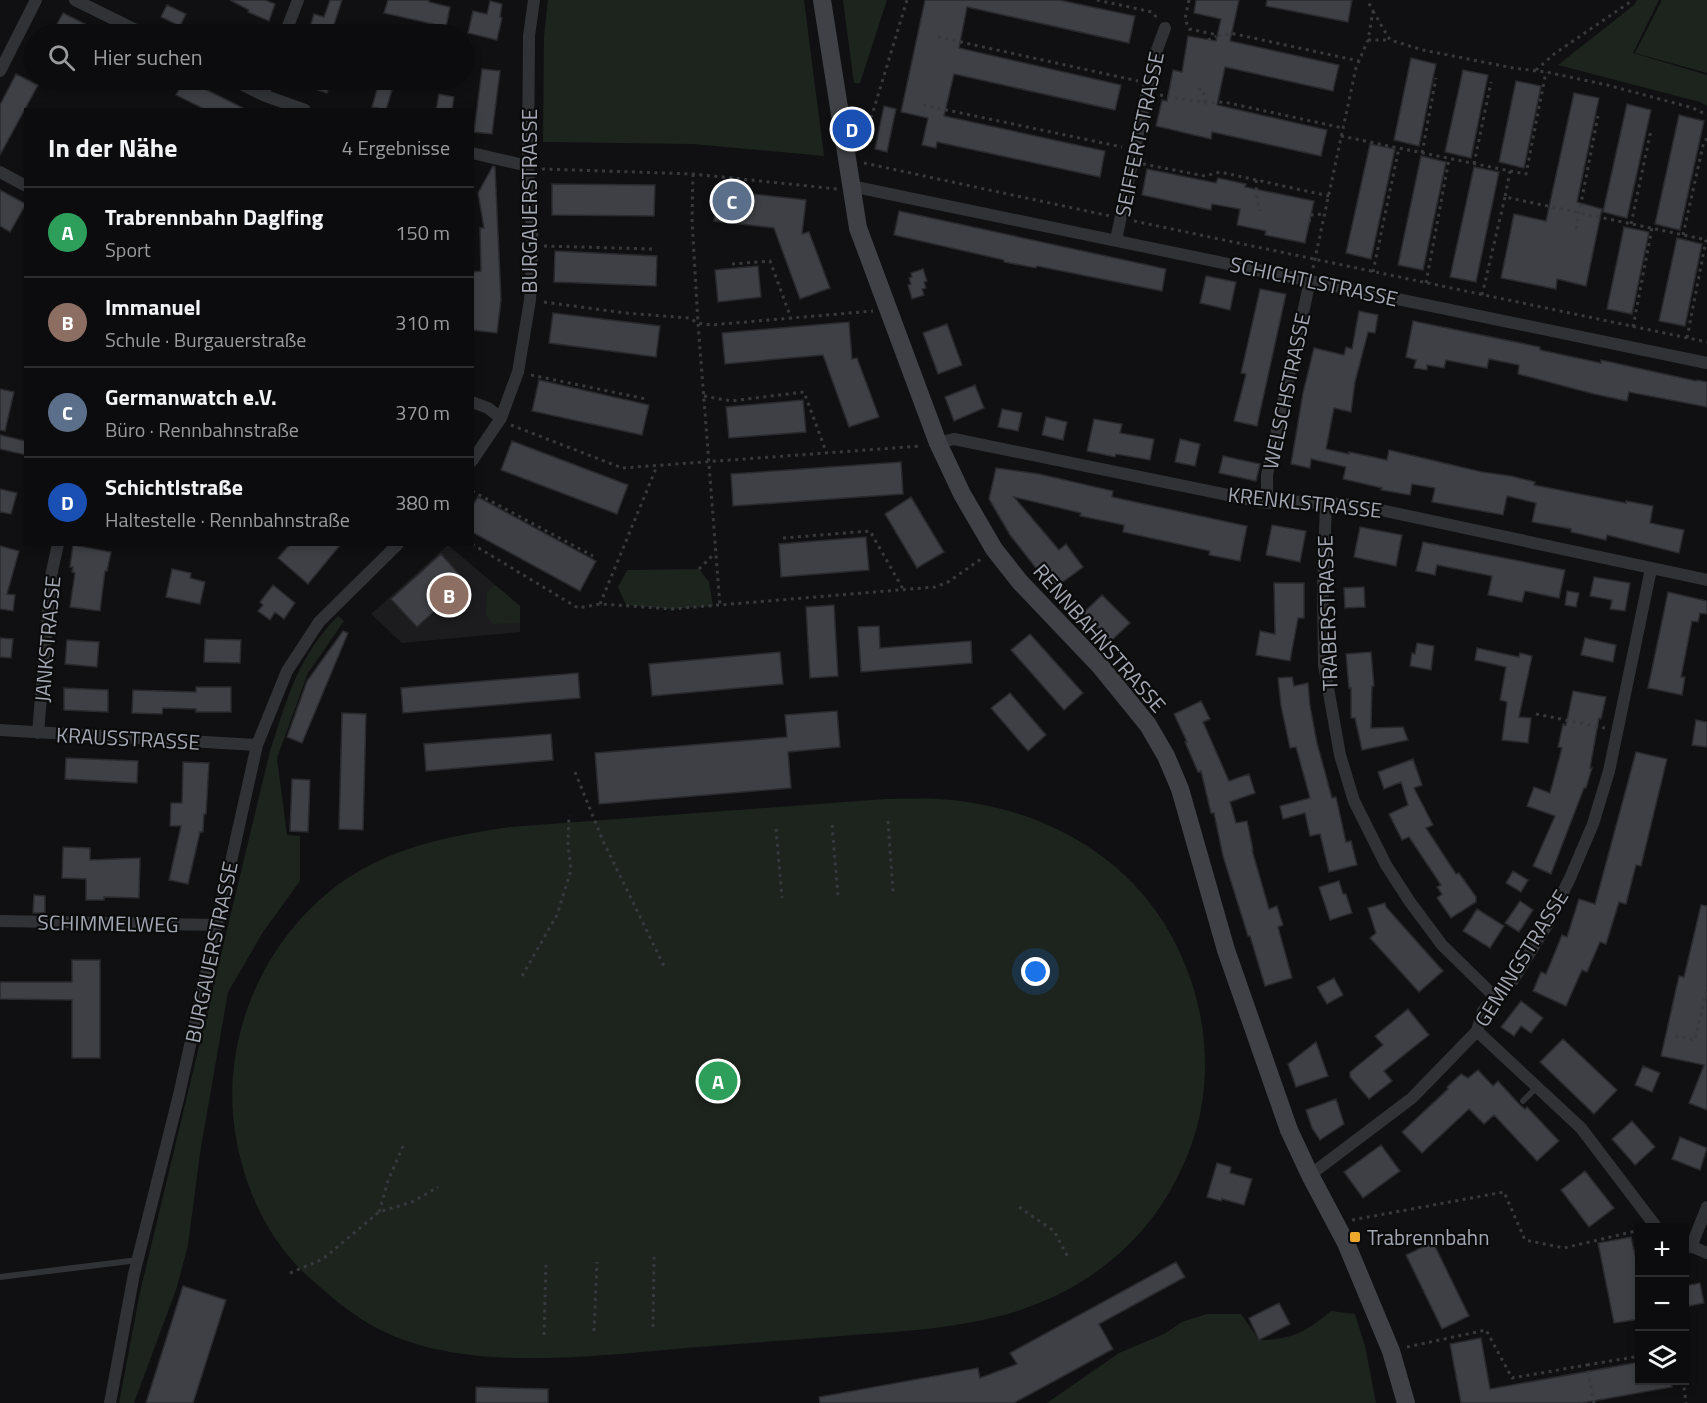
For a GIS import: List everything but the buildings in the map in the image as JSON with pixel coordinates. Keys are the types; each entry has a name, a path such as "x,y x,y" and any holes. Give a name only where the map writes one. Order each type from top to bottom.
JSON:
{"street":[{"path":"0,71 36,0"},
{"path":"75,0 124,24"},
{"path":"289,24 298,0"},
{"name":"BURGAUERSTRASSE","path":"474,458 501,418 518,372 530,300 533,246 528,166 529,36 534,0"},
{"name":"RENNBAHNSTRASSE","path":"822,0 844,187 938,443 962,494 994,549 1020,582 1107,674 1148,725 1166,756 1180,789 1226,950 1276,1093 1310,1175 1344,1240 1391,1351 1406,1403"},
{"name":"SEIFFERTSTRASSE","path":"1116,240 1154,58 1166,28"},
{"path":"253,90 299,108"},
{"path":"263,95 265,90"},
{"path":"474,153 528,166"},
{"path":"0,172 24,185"},
{"name":"SCHICHTLSTRASSE","path":"844,187 1116,240 1707,363"},
{"name":"WELSCHSTRASSE","path":"1267,502 1267,476 1310,281"},
{"path":"474,403 488,408 501,418"},
{"name":"KRENKLSTRASSE","path":"938,443 954,439 1267,502 1326,502 1357,505 1651,570 1707,580"},
{"name":"TRABERSTRASSE","path":"1326,502 1323,590 1324,665 1340,754 1354,801 1386,865 1410,902 1442,945 1495,997"},
{"name":"JANKSTRASSE","path":"39,734 51,576 58,546"},
{"name":"BURGAUERSTRASSE","path":"110,1403 138,1260 179,1095 257,745 287,670 319,622 396,546"},
{"name":"GEMINGSTRASSE","path":"1310,1175 1412,1098 1477,1030 1483,1011 1513,980 1546,925 1570,878 1593,824 1609,771 1651,570"},
{"name":"KRAUSSTRASSE","path":"0,730 257,745"},
{"name":"SCHIMMELWEG","path":"0,921 217,925"},
{"path":"1477,1030 1581,1128 1653,1223"},
{"path":"1689,1243 1707,1207"},
{"path":"1689,1245 1707,1253"}],"lane":[{"path":"1523,1101 1537,1087"},
{"path":"0,1277 138,1260"}],"path":[{"path":"857,141 872,116 907,0"},
{"path":"1097,0 1117,2 1152,12 1166,28"},
{"path":"1190,0 1185,20 1190,29 1223,36 1230,33 1359,61"},
{"path":"1367,0 1390,40"},
{"path":"1536,70 1554,54 1633,0"},
{"path":"1310,281 1341,136 1359,61 1368,40 1373,11"},
{"path":"1208,40 1217,35"},
{"path":"938,37 1206,104 1224,102 1343,128"},
{"path":"1368,40 1390,40 1423,50 1513,68 1546,72 1693,108 1707,115"},
{"path":"1341,136 1526,174 1546,72"},
{"path":"1422,153 1436,78"},
{"path":"1474,164 1491,82"},
{"path":"1198,89 1203,90 1206,104"},
{"path":"923,105 1134,156 1205,176 1220,172 1329,196"},
{"path":"1576,229 1598,116"},
{"path":"1631,224 1651,130"},
{"path":"1683,235 1704,141 1707,139"},
{"path":"1373,272 1399,148"},
{"path":"1426,283 1449,159"},
{"path":"860,163 1707,342"},
{"path":"528,166 545,170 693,174 844,187"},
{"path":"1482,295 1510,171"},
{"path":"693,174 692,219 698,323 720,606"},
{"path":"1256,180 1260,211"},
{"path":"1505,197 1707,240 1687,338"},
{"path":"1309,222 1310,215 1325,214"},
{"path":"1633,327 1652,228"},
{"path":"533,246 653,249"},
{"path":"732,264 770,261 791,318"},
{"path":"530,300 625,313 689,318 698,323 711,325 887,308"},
{"path":"518,372 645,399"},
{"path":"703,396 731,400 804,393 826,454"},
{"path":"501,418 513,427 622,468 826,454 938,443"},
{"path":"600,604 657,466"},
{"path":"474,492 593,556"},
{"path":"783,538 870,531 903,589"},
{"path":"474,545 578,608 600,604 672,609 935,586 948,582 994,549"},
{"path":"699,569 716,553"},
{"path":"1536,714 1617,731"},
{"path":"575,772 603,841 664,966"},
{"path":"522,976 557,915 571,870 568,843 569,815"},
{"path":"888,821 893,892"},
{"path":"832,825 838,895"},
{"path":"776,829 782,898"},
{"path":"1675,1036 1695,1040 1707,988"},
{"path":"379,1212 388,1181 403,1146"},
{"path":"290,1273 323,1259 379,1212 412,1202 438,1187"},
{"path":"1344,1240 1358,1232 1352,1220 1504,1192 1525,1240 1564,1248 1635,1231"},
{"path":"1019,1207 1054,1231 1068,1257"},
{"path":"653,1327 654,1257"},
{"path":"594,1331 597,1262"},
{"path":"544,1335 546,1265"},
{"path":"1391,1351 1486,1330 1512,1378 1635,1357"},
{"path":"1587,1365 1594,1403"},
{"path":"1684,1385 1686,1403"}],"shaded area":[{"path":"548,0 804,0 824,156 693,144 543,142 544,36"},
{"path":"843,0 887,0 860,83 854,83"},
{"path":"1637,0 1659,0 1633,53 1707,75 1707,106 1700,102 1558,65 1634,5"},
{"path":"1662,0 1707,0 1707,73 1635,53"},
{"path":"449,546 520,606 520,632 402,643 371,614"},
{"path":"699,569 709,582 713,606 672,609 626,605 618,587 627,570"},
{"path":"495,585 520,606 520,623 492,624 486,614 487,592"},
{"path":"338,616 344,621 308,673 277,758 287,835 300,836 300,881 263,932 228,992 200,1153 188,1245 177,1287 134,1403 119,1403 140,1292 270,751 288,696 303,663 324,631"},
{"path":"885,799 939,799 974,803 1009,811 1074,838 1103,857 1130,880 1153,907 1183,960 1199,1009 1205,1061 1204,1086 1194,1137 1180,1172 1162,1204 1140,1233 1114,1258 1086,1279 1020,1310 951,1326 591,1356 505,1358 425,1347 367,1323 303,1272 276,1239 257,1205 243,1170 235,1132 233,1076 239,1038 250,1002 266,967 287,936 312,907 341,883 374,863 407,850 440,840 510,827"},
{"path":"1331,1311 1355,1314 1365,1346 1376,1403 1047,1403 1119,1353 1164,1334 1182,1322 1207,1314 1241,1314 1259,1340 1271,1340 1298,1333"}],"place":[{"name":"Schichtlstraße","path":"852,129"},
{"name":"Germanwatch e.V.","path":"732,201"},
{"name":"Immanuel","path":"449,595"},
{"name":"Trabrennbahn Daglfing","path":"718,1081"},
{"name":"Trabrennbahn","path":"1355,1237"}]}
